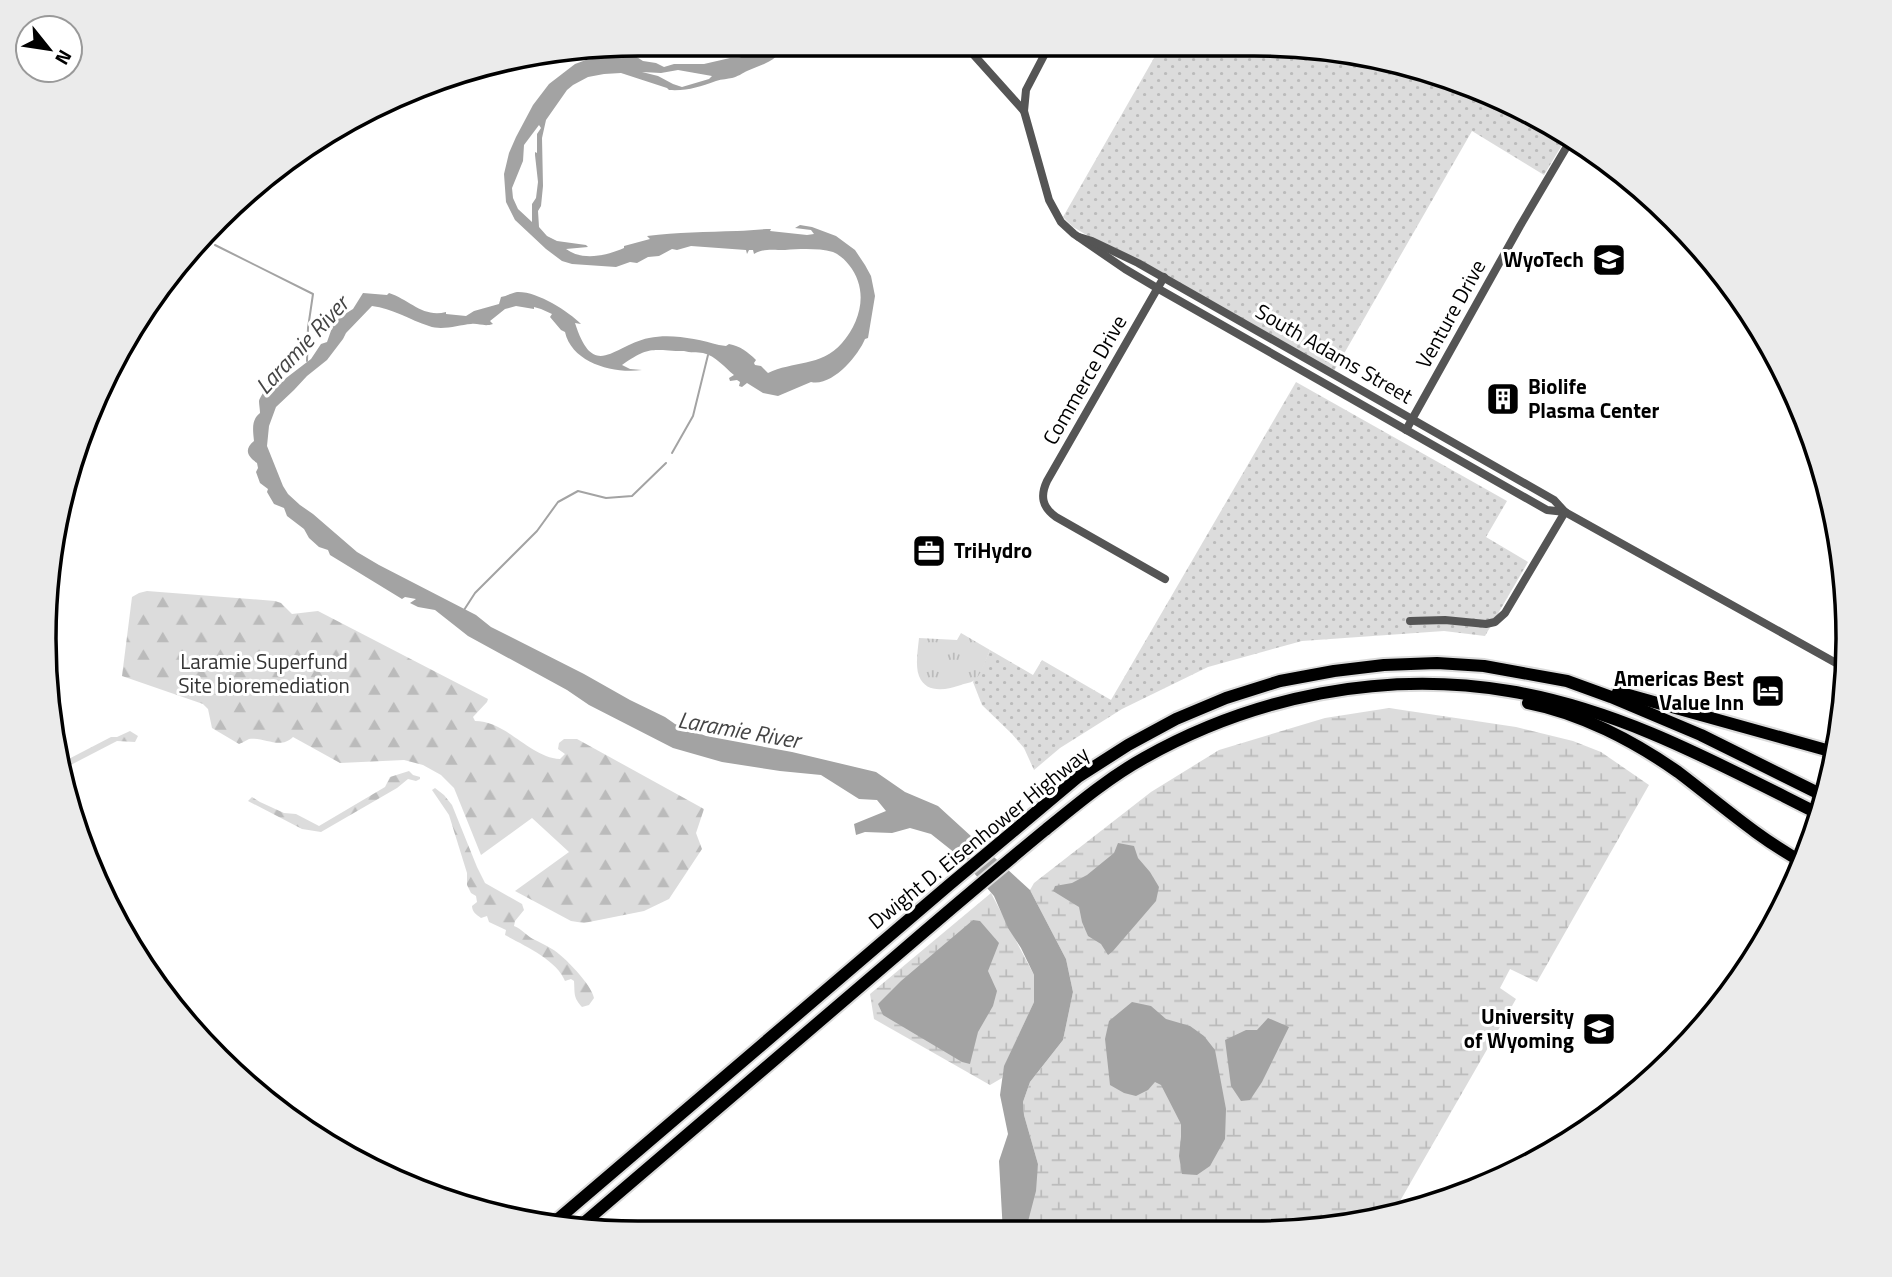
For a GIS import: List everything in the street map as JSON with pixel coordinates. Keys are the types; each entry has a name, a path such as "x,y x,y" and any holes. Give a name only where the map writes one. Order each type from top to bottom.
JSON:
{"highway":[{"name":"Dwight D. Eisenhower Highway","path":"562,1216 1078,777 1128,745 1213,703 1280,681 1334,671 1384,665 1437,663 1483,666 1567,681 1611,697 1702,735 1815,792"},
{"path":"1567,681 1600,687 1825,750"},
{"name":"Dwight D. Eisenhower Highway","path":"589,1219 1098,787 1142,758 1213,723 1318,694 1371,686 1457,684 1512,691 1572,704 1642,729 1810,809"},
{"path":"1318,694 1432,689 1477,692 1536,704 1588,722 1630,743 1665,764 1764,838 1794,857"}],"street":[{"path":"975,56 1024,111"},
{"path":"1024,111 1026,90 1044,56"},
{"name":"South Adams Street","path":"1024,111 1054,212 1068,229 1125,269 1546,510 1564,512 1835,663"},
{"name":"Venture Drive","path":"1406,430 1566,147"},
{"name":"South Adams Street","path":"1079,237 1116,252 1164,277 1554,500 1564,512"},
{"name":"Commerce Drive","path":"1164,277 1047,481 1042,495 1045,507 1056,517 1165,579"},
{"path":"1409,621 1446,620 1486,624 1500,618 1564,512"}],"green space":[{"path":"1155,56 1292,57 1367,67 1441,87 1476,100 1562,145 1544,175 1472,131 1334,371 1090,237 1063,217"},
{"path":"1296,382 1507,501 1486,537 1528,562 1485,636 1444,631 1302,641 1208,667 1122,709 1060,748 1034,770 1024,748 982,705 973,682 990,650 1033,675 1042,660 1111,700"},
{"name":"Laramie Superfund Site bioremediation","path":"147,591 275,601 292,614 318,611 488,699 473,717 475,721 497,727 538,752 560,759 565,754 558,749 559,743 564,739 577,739 704,809 696,833 702,849 669,899 644,911 584,923 571,921 515,891 569,852 532,818 481,855 454,788 441,775 423,765 404,760 340,763 293,737 283,743 249,739 239,744 212,728 208,709 203,704 122,676 132,597"},
{"path":"961,633 990,650 978,676 973,681 949,688 926,686 918,672 919,638 957,640"},
{"path":"1389,708 1516,727 1573,741 1601,752 1649,785 1537,982 1510,969 1500,988 1516,999 1399,1202 1367,1210 1292,1220 1027,1221 1038,1164 1023,1102 1030,1082 1063,1040 1073,992 1066,959 1030,890 1034,883 1151,792 1219,750 1325,718"},
{"path":"130,731 138,736 135,742 117,741 70,765 69,759 111,737"},
{"path":"409,771 420,779 408,779 321,832 302,829 248,801 252,797 319,826 385,787 390,777"},
{"path":"435,788 452,805 485,883 522,904 524,910 514,926 552,949 570,964 592,992 594,998 589,1005 582,1007 577,1001 574,981 565,981 548,960 505,935 506,930 489,922 487,916 481,918 474,912 472,906 477,902 476,896 467,885 467,873 449,815 432,790"},
{"path":"991,893 1034,975 1034,1002 1005,1065 1002,1078 990,1085 874,1019 870,994"}],"shaded area":[{"path":"635,56 664,67 777,56 734,77 682,90 669,90 621,73 588,77 567,90 546,120 542,138 543,186 538,211 539,227 547,236 557,241 586,245 588,247 566,249 587,256 617,251 624,246 650,239 647,236 670,234 771,229 770,231 814,234 811,230 795,228 800,225 836,236 855,250 865,265 871,276 875,296 868,338 843,369 827,380 811,382 778,396 763,393 747,383 742,387 737,380 730,381 729,378 734,375 716,359 703,353 646,351 622,365 642,370 619,370 595,364 576,352 565,332 550,317 552,314 534,307 516,306 505,309 490,321 493,324 490,325 471,324 439,328 372,306 346,333 327,360 276,407 269,426 267,446 288,494 357,552 379,565 675,724 706,736 792,752 876,772 905,792 938,806 1030,890 1066,959 1073,992 1063,1040 1030,1082 1023,1102 1038,1164 1036,1191 1028,1221 1002,1221 999,1161 1008,1134 1000,1095 1004,1066 1034,1002 1034,975 994,896 960,857 931,834 910,828 892,833 865,832 856,835 854,824 886,811 877,800 859,799 821,775 722,762 673,748 589,705 567,690 468,636 435,610 410,603 416,599 402,599 330,555 328,550 319,547 309,538 304,529 287,516 284,508 274,504 268,489 260,483 256,472 257,463 248,452 254,441 254,422 260,413 259,401 265,390 281,373 275,383 277,385 311,359 321,344 327,342 333,325 353,309 363,293 389,293 430,313 446,312 466,316 499,304 501,297 513,293 534,295 560,308 581,324 575,323 582,341 597,356 615,352 649,338 675,336 737,346 756,360 755,365 761,366 768,373 816,360 834,351 854,325 861,295 855,275 846,261 833,252 809,249 769,250 754,254 753,250 749,250 747,254 746,250 691,246 672,249 659,256 616,267 572,264 562,261 546,249 515,220 506,202 504,174 516,137 533,105 549,84 575,64 605,57","holes":["678,70 712,76 682,87 642,72","539,125 541,128 537,134 537,153 535,152 538,182 536,198 532,204 532,222 518,209 512,188 523,161 524,145"]},
{"path":"1118,843 1134,846 1138,858 1159,887 1156,901 1108,955 1101,944 1088,936 1079,907 1053,891 1055,886 1072,883 1087,875 1114,853"},
{"path":"973,920 980,921 999,943 988,971 997,991 993,1006 978,1032 970,1064 962,1062 883,1015 878,1004"},
{"path":"1132,1002 1151,1006 1166,1019 1190,1026 1204,1036 1215,1050 1226,1109 1225,1139 1210,1166 1197,1175 1182,1174 1179,1156 1181,1124 1161,1085 1155,1082 1148,1090 1136,1096 1110,1085 1105,1039 1109,1021"},
{"path":"1268,1018 1289,1027 1262,1082 1250,1100 1241,1101 1231,1086 1225,1040 1246,1030 1257,1030"}],"waterway":[{"name":"Laramie River","path":"215,245 313,294 307,361"},
{"path":"672,453 693,416 708,355"},
{"path":"464,610 475,593 537,531 558,502 578,491 606,498 632,496 666,463"}],"place":[{"name":"WyoTech","path":"1609,260"},
{"name":"Biolife Plasma Center","path":"1503,399"},
{"name":"TriHydro","path":"929,551"},
{"name":"Americas Best Value Inn","path":"1768,691"},
{"name":"University of Wyoming","path":"1599,1029"}]}
